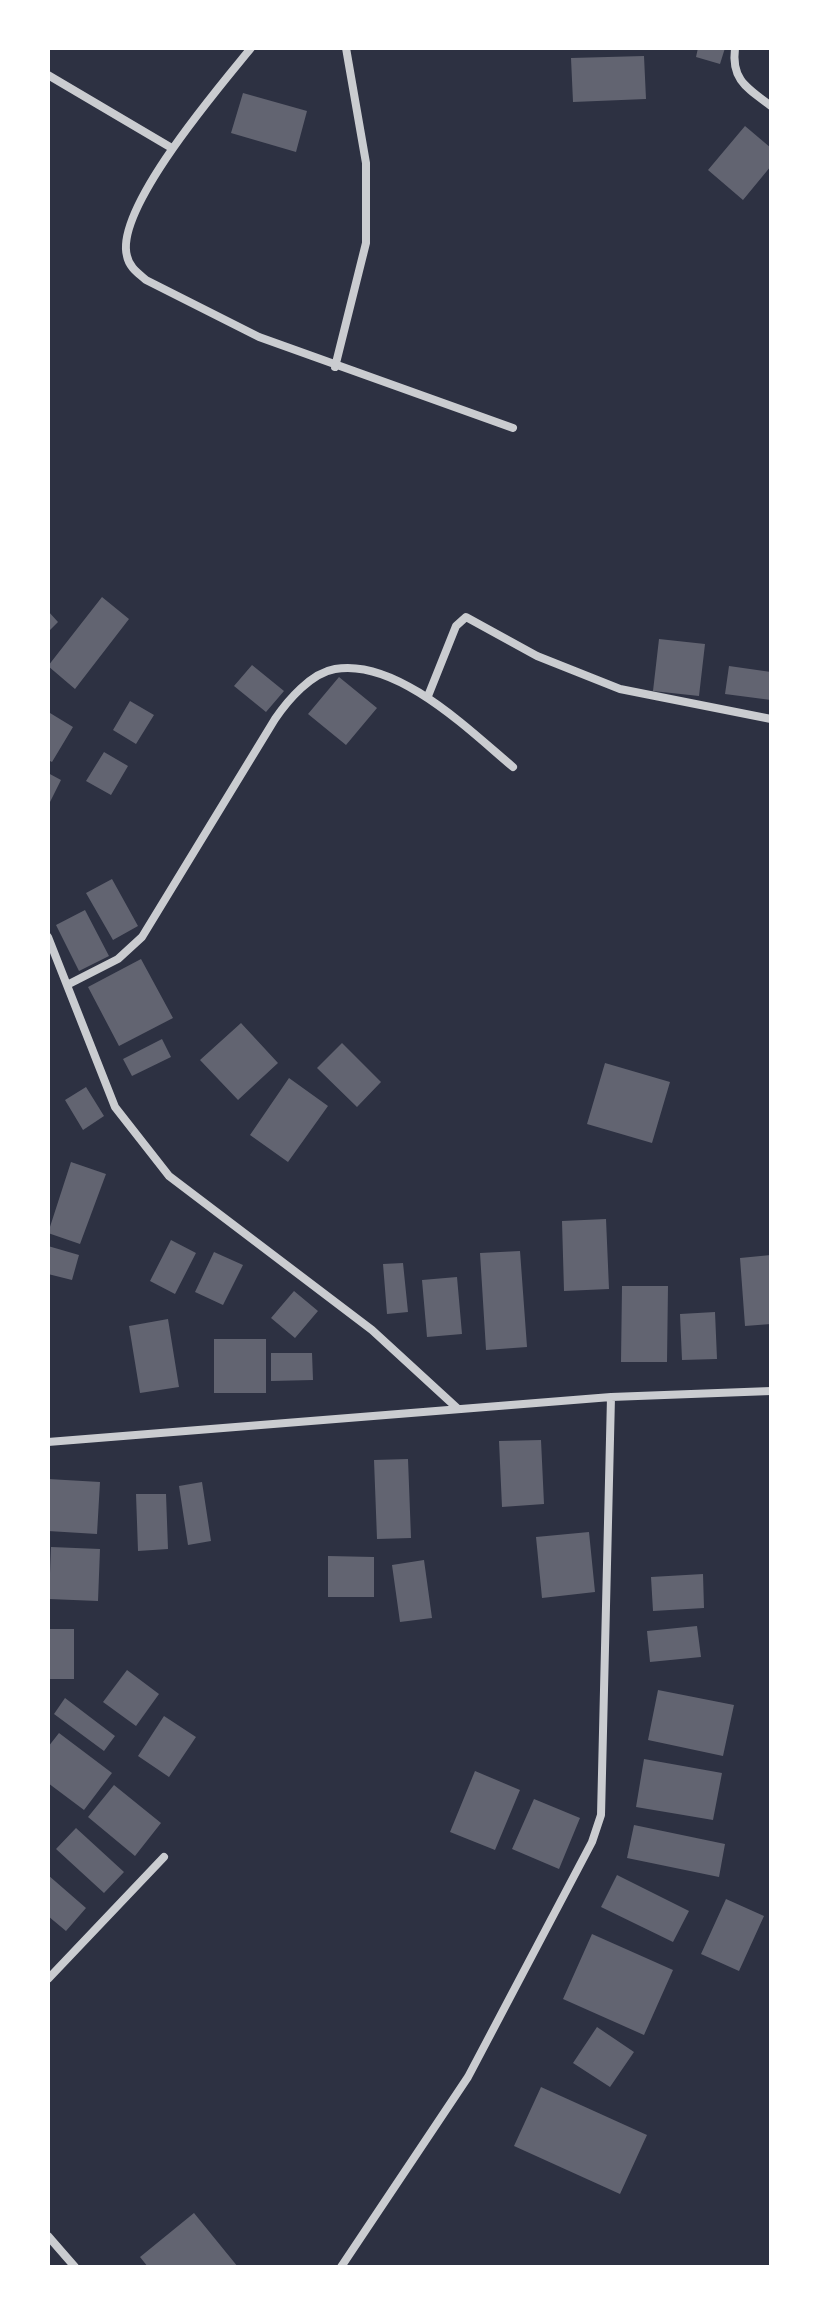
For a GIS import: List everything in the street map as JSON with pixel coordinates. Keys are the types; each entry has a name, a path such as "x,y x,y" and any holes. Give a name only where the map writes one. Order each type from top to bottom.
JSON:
{"street":[{"path":"251,48 170,147 128,230 126,255 133,269 146,280 259,337 335,367 513,428"},
{"path":"335,367 366,243 366,163 346,48"},
{"path":"735,48 733,63 739,83 771,106"},
{"path":"48,75 170,147"},
{"path":"428,696 456,626 466,617 537,656 620,689 771,719"},
{"path":"67,985 118,959 142,937 275,719 289,700 333,669 364,669 428,696 513,767"},
{"path":"48,937 115,1107 169,1176 372,1330 457,1408"},
{"path":"48,1442 611,1397 771,1391"},
{"path":"341,2267 468,2077 592,1842 601,1815 611,1397"},
{"path":"48,1979 164,1857"},
{"path":"48,2236 75,2267"}],"building":[{"path":"698,48 725,48 720,64 696,57"},
{"path":"644,56 646,99 573,102 571,58"},
{"path":"243,93 307,111 296,152 231,133"},
{"path":"745,126 771,148 771,166 743,200 708,170"},
{"path":"102,597 129,619 75,689 48,666"},
{"path":"48,611 58,622 48,632"},
{"path":"659,639 705,644 699,696 653,691"},
{"path":"252,665 284,691 266,712 234,686"},
{"path":"729,666 771,672 771,700 725,694"},
{"path":"339,677 377,708 346,745 308,714"},
{"path":"130,701 154,715 136,744 113,730"},
{"path":"50,713 73,727 52,762 48,760"},
{"path":"104,752 128,766 111,795 86,781"},
{"path":"48,773 61,780 48,806"},
{"path":"112,879 138,926 113,940 86,893"},
{"path":"85,910 109,956 79,971 56,925"},
{"path":"141,959 173,1018 119,1046 88,987"},
{"path":"241,1023 278,1063 238,1100 200,1060"},
{"path":"162,1039 171,1057 132,1076 123,1059"},
{"path":"342,1043 381,1082 357,1107 317,1068"},
{"path":"605,1063 670,1082 652,1143 587,1124"},
{"path":"289,1078 328,1106 288,1162 250,1135"},
{"path":"86,1087 104,1116 83,1130 65,1100"},
{"path":"71,1162 106,1174 80,1244 48,1233"},
{"path":"606,1219 609,1289 564,1291 562,1221"},
{"path":"171,1240 196,1253 175,1294 150,1281"},
{"path":"48,1246 79,1255 72,1280 48,1274"},
{"path":"520,1251 527,1347 486,1350 480,1253"},
{"path":"214,1252 243,1265 223,1305 195,1292"},
{"path":"771,1255 771,1324 745,1326 740,1258"},
{"path":"403,1263 408,1312 387,1314 383,1264"},
{"path":"457,1277 462,1334 427,1337 422,1280"},
{"path":"622,1286 668,1286 667,1362 621,1362"},
{"path":"294,1291 318,1311 295,1338 271,1318"},
{"path":"715,1312 717,1359 682,1360 680,1314"},
{"path":"168,1319 179,1387 140,1393 129,1326"},
{"path":"214,1339 266,1339 266,1393 214,1393"},
{"path":"271,1353 312,1353 313,1380 271,1381"},
{"path":"541,1440 544,1504 502,1507 499,1441"},
{"path":"408,1459 411,1538 377,1539 374,1460"},
{"path":"48,1479 100,1482 97,1534 48,1531"},
{"path":"202,1482 211,1541 188,1545 179,1486"},
{"path":"136,1494 166,1494 168,1549 138,1551"},
{"path":"589,1532 595,1592 542,1598 536,1537"},
{"path":"51,1547 100,1549 98,1601 49,1599"},
{"path":"328,1556 374,1557 374,1597 328,1597"},
{"path":"424,1560 432,1618 400,1622 392,1565"},
{"path":"703,1574 704,1608 653,1611 651,1577"},
{"path":"697,1626 701,1657 650,1662 647,1631"},
{"path":"48,1629 74,1629 74,1679 48,1679"},
{"path":"127,1670 159,1694 136,1726 103,1702"},
{"path":"658,1690 734,1705 723,1756 648,1740"},
{"path":"65,1698 115,1736 104,1751 54,1714"},
{"path":"164,1716 196,1737 169,1777 138,1756"},
{"path":"59,1733 112,1773 84,1810 48,1783 48,1747"},
{"path":"644,1759 722,1773 713,1820 636,1807"},
{"path":"475,1771 520,1790 495,1850 450,1832"},
{"path":"114,1785 161,1823 135,1856 88,1817"},
{"path":"534,1799 580,1818 559,1869 512,1849"},
{"path":"634,1825 725,1844 719,1877 627,1858"},
{"path":"76,1828 124,1872 104,1893 56,1849"},
{"path":"48,1875 86,1908 66,1931 48,1916"},
{"path":"617,1875 689,1911 673,1942 601,1907"},
{"path":"726,1899 764,1916 739,1971 701,1954"},
{"path":"592,1934 673,1970 644,2035 563,1999"},
{"path":"597,2027 634,2052 610,2087 573,2063"},
{"path":"541,2087 647,2135 620,2194 514,2146"},
{"path":"194,2213 238,2267 148,2267 140,2257"}]}
